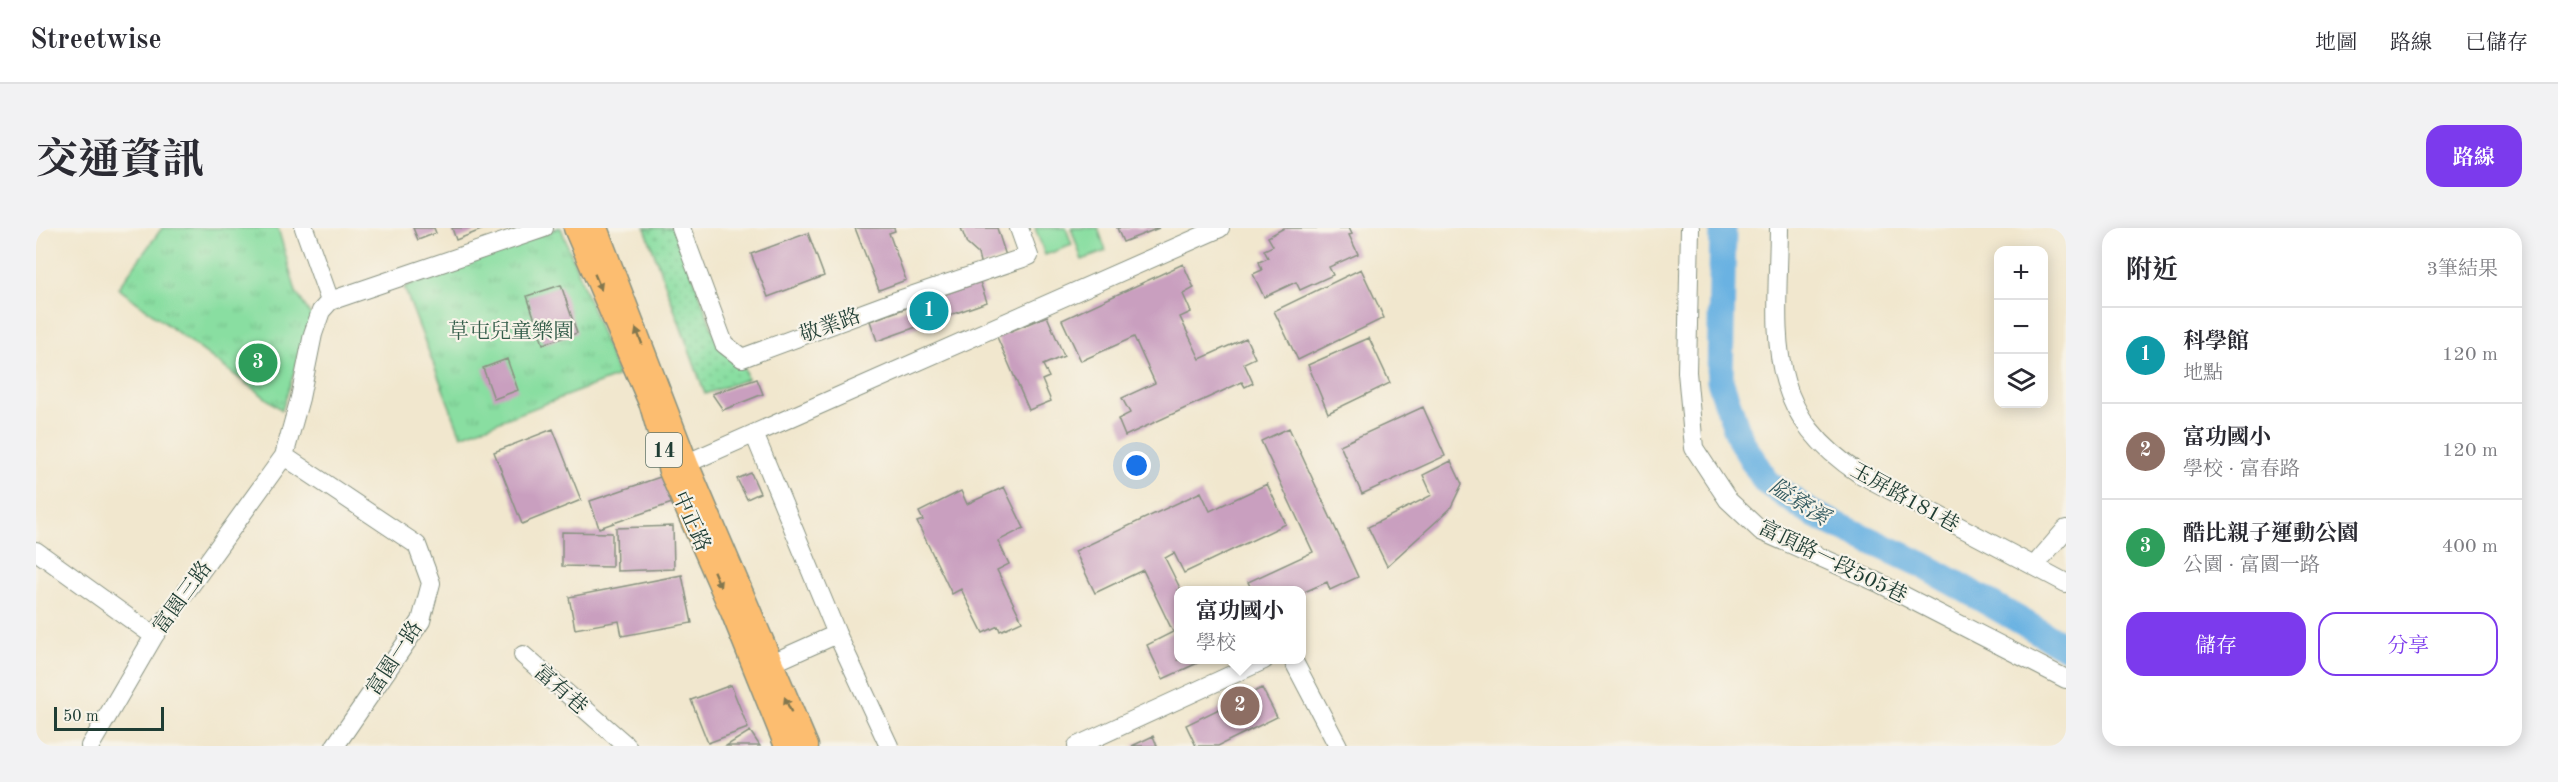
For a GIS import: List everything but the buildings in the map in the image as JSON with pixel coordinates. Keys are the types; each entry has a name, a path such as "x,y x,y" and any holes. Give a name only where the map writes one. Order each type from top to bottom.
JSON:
{"main road":[{"name":"中正路","path":"575,228 679,468"},
{"name":"中正路","path":"596,228 679,468 732,612 807,746"},
{"name":"中正路","path":"762,667 786,746"}],"street":[{"path":"304,228 330,301"},
{"path":"285,456 313,334 321,311 330,301 544,228"},
{"name":"敬業路","path":"681,228 724,344 742,358 893,302 1029,256 1019,228"},
{"path":"679,468 1220,228"},
{"name":"富頂路一段505巷","path":"1690,228 1687,372 1694,448 1728,500 1761,531 1879,583 2066,679"},
{"name":"玉屏路181巷","path":"1779,228 1778,327 1781,372 1786,392 1808,429 1838,460 1860,474 2066,584"},
{"path":"755,436 837,634 889,746"},
{"name":"富園三路","path":"90,746 153,636 285,456"},
{"name":"富園一路","path":"285,456 417,544 431,583 421,621 335,746"},
{"path":"2034,566 2066,529"},
{"path":"36,551 153,636"},
{"path":"762,667 837,634"},
{"name":"富有巷","path":"523,655 627,746"},
{"path":"1077,746 1255,664"},
{"path":"1295,664 1338,746"}],"green space":[{"path":"162,228 278,228 296,292 312,317 282,410 118,288"},
{"name":"草屯兒童樂園","path":"561,228 618,376 461,436 404,287"},
{"path":"645,228 676,228 718,345 744,368 747,379 705,394"},
{"path":"1035,228 1066,228 1072,245 1045,255"},
{"path":"1071,228 1098,228 1106,251 1082,260"}],"waterway":[{"name":"隘寮溪","path":"1723,228 1720,381 1740,439 1766,482 1811,513 1923,565 2066,647"}],"place":[{"name":"科學館","path":"929,311"},
{"name":"酷比親子運動公園","path":"258,363"},
{"name":"富功國小","path":"1240,706"}]}
